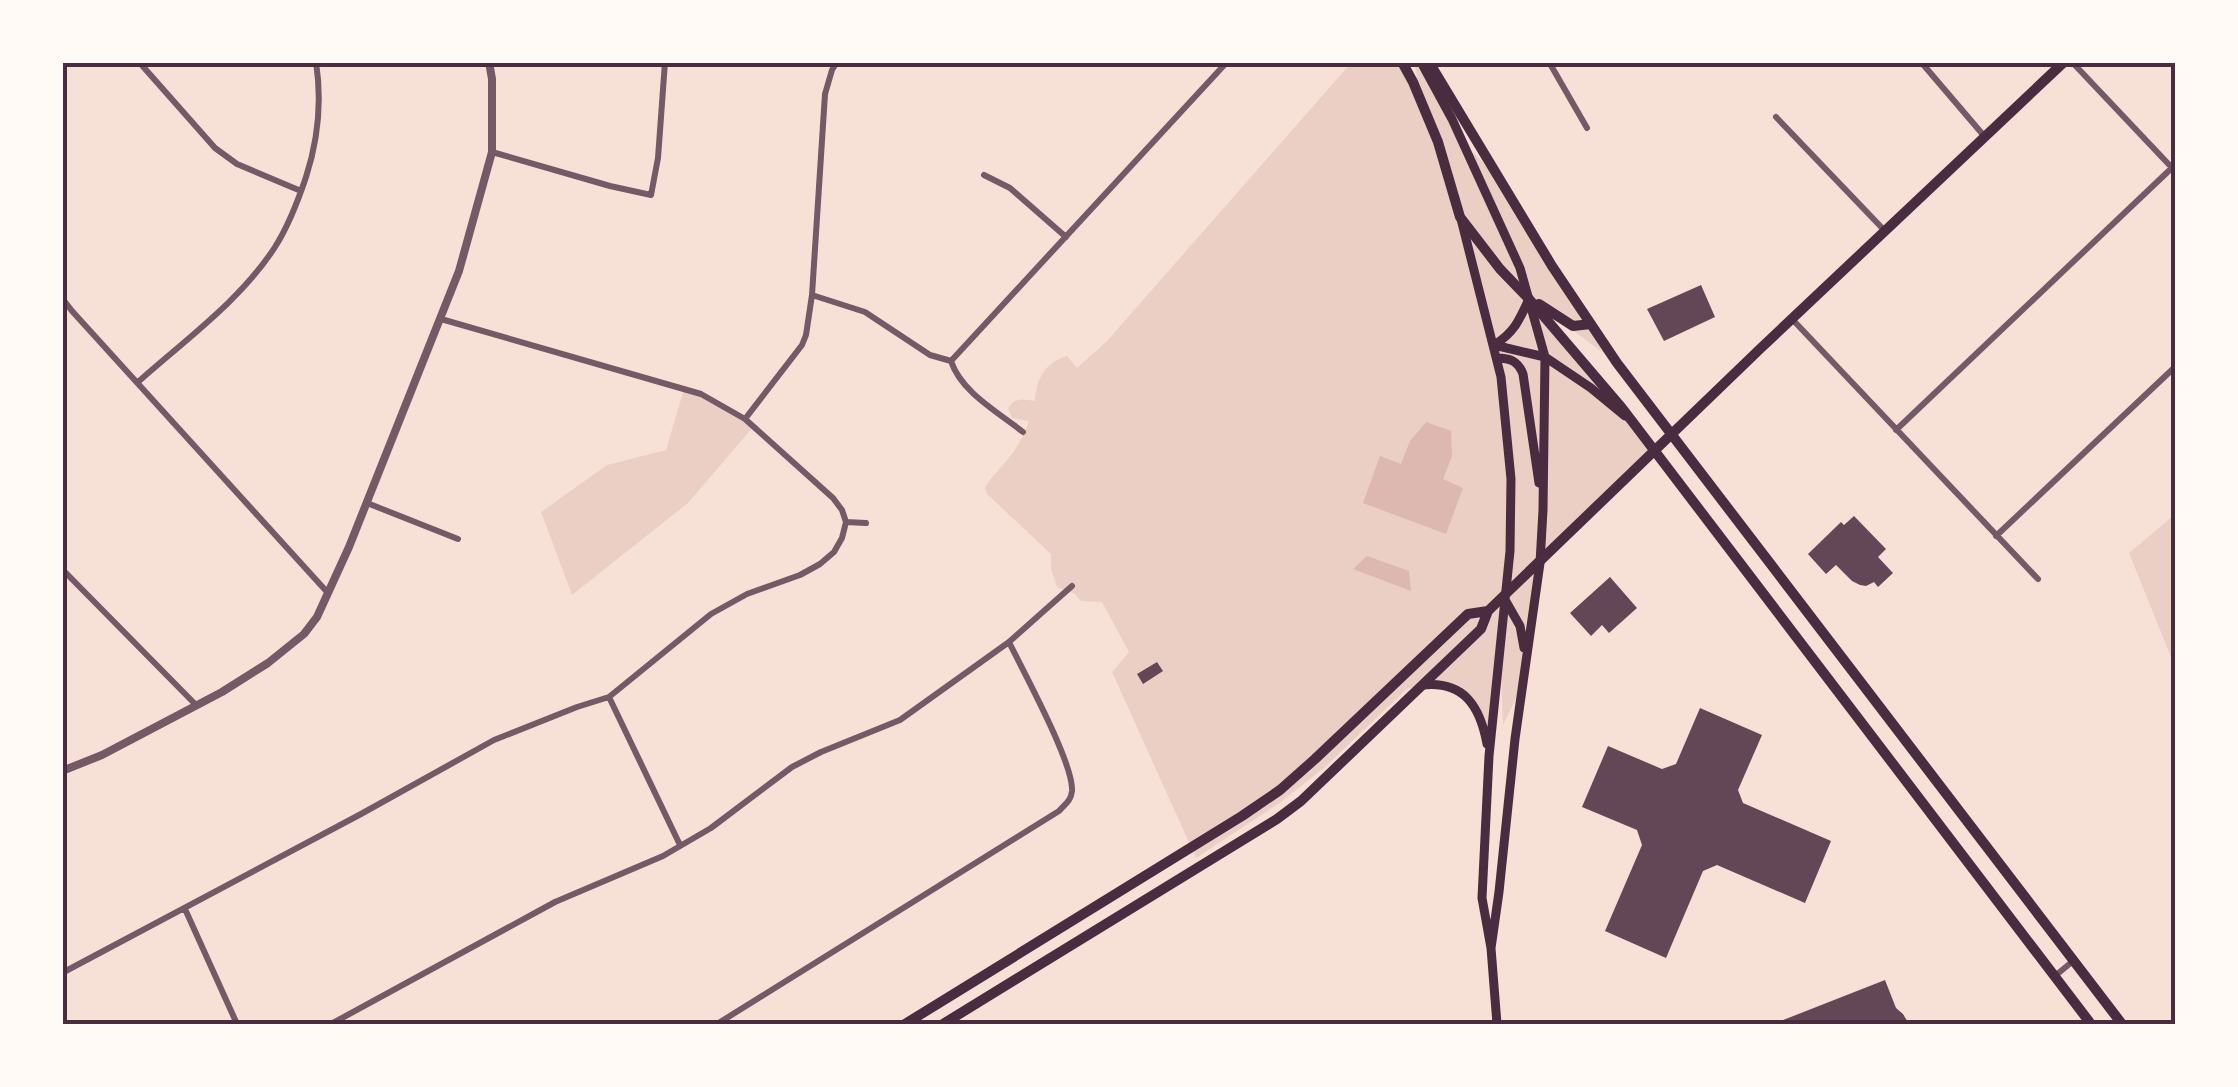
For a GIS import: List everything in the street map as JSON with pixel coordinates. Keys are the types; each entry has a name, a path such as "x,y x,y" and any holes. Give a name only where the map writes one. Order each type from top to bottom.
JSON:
{"main road":[{"path":"1402,62 1438,142 1498,358 1504,396 1511,479 1510,551 1489,756 1482,898 1491,948 1497,1024"},
{"path":"1422,62 1520,268 1545,358 1540,562 1491,948"},
{"path":"1429,62 1591,324 1672,436 2122,1024"},
{"path":"943,1024 1277,819 1317,786 1481,629 1488,611 1792,319 2068,62"},
{"path":"1460,216 1500,270 1529,298 1634,424 2091,1024"},
{"path":"1529,298 1573,326 1591,324"},
{"path":"1494,345 1512,333 1529,298"},
{"path":"1494,345 1545,358 1592,388 1634,424"},
{"path":"1498,358 1516,362 1523,374 1544,510"},
{"path":"1504,597 1520,626 1525,666"},
{"path":"906,1024 1280,790 1468,614 1488,611"},
{"path":"1420,685 1437,683 1461,691 1472,703 1484,728 1489,756"}],"street":[{"path":"139,62 215,148 237,164 301,191"},
{"path":"138,382 256,272 289,224 314,152 319,113 316,62"},
{"path":"62,771 102,755 268,663 304,634 317,617 459,270 492,152 489,62"},
{"path":"492,152 651,195 658,158 665,62"},
{"path":"745,418 806,335 823,114 837,62"},
{"path":"951,360 1227,62"},
{"path":"1564,62 1551,66 1587,128"},
{"path":"1921,62 1985,137"},
{"path":"1896,430 2174,168 2068,62"},
{"path":"1776,117 1885,231"},
{"path":"984,175 1010,188 1066,237"},
{"path":"812,295 865,312 930,355 951,360"},
{"path":"62,298 329,594"},
{"path":"62,973 494,740 609,697 711,614 746,594 820,564 842,538 846,522 832,498 745,418 702,394 440,319"},
{"path":"1792,319 2038,579"},
{"path":"951,360 970,390 1023,432"},
{"path":"1996,536 2176,366"},
{"path":"367,502 458,538"},
{"path":"846,522 866,522"},
{"path":"62,569 196,705"},
{"path":"331,1024 555,902 648,864 711,828 792,768 900,720 1009,642 1072,586"},
{"path":"717,1024 1059,811 1071,799 1072,785 1054,736 1009,642"},
{"path":"609,697 680,845"},
{"path":"185,908 237,1024"},
{"path":"2054,976 2073,961"}],"shaded area":[{"path":"1351,63 1402,63 1420,95 1415,64 1436,89 1487,191 1472,150 1508,191 1617,363 1534,302 1655,451 1540,563 1522,686 1503,725 1500,649 1489,756 1484,728 1461,691 1420,685 1407,689 1325,767 1281,802 1196,858 1112,672 1129,652 1102,602 1081,601 1075,594 1057,587 1051,554 985,488 1018,446 1029,421 1012,418 1008,408 1011,404 1035,401 1040,378 1053,362 1067,356 1077,368 1107,341"},
{"path":"684,389 701,394 754,426 688,503 572,595 541,512 607,465 666,450"},
{"path":"1426,422 1451,431 1452,456 1443,479 1463,488 1446,534 1363,503 1380,456 1401,464 1410,441"},
{"path":"2176,517 2175,667 2129,553"},
{"path":"1367,556 1409,571 1411,591 1353,569"}],"building":[{"path":"1701,285 1715,317 1664,341 1647,309"},
{"path":"1854,516 1886,549 1878,557 1893,573 1878,587 1874,582 1866,586 1852,581 1836,565 1826,574 1808,554 1841,522 1844,525"},
{"path":"1610,577 1637,608 1609,633 1602,625 1591,636 1570,613"},
{"path":"1157,662 1163,671 1143,684 1137,674"},
{"path":"1700,708 1762,735 1738,790 1743,803 1831,841 1805,903 1717,865 1703,871 1666,958 1605,931 1642,845 1637,830 1582,807 1608,746 1662,769 1676,764"},
{"path":"1885,980 1896,1008 1909,1024 1773,1024"}]}
